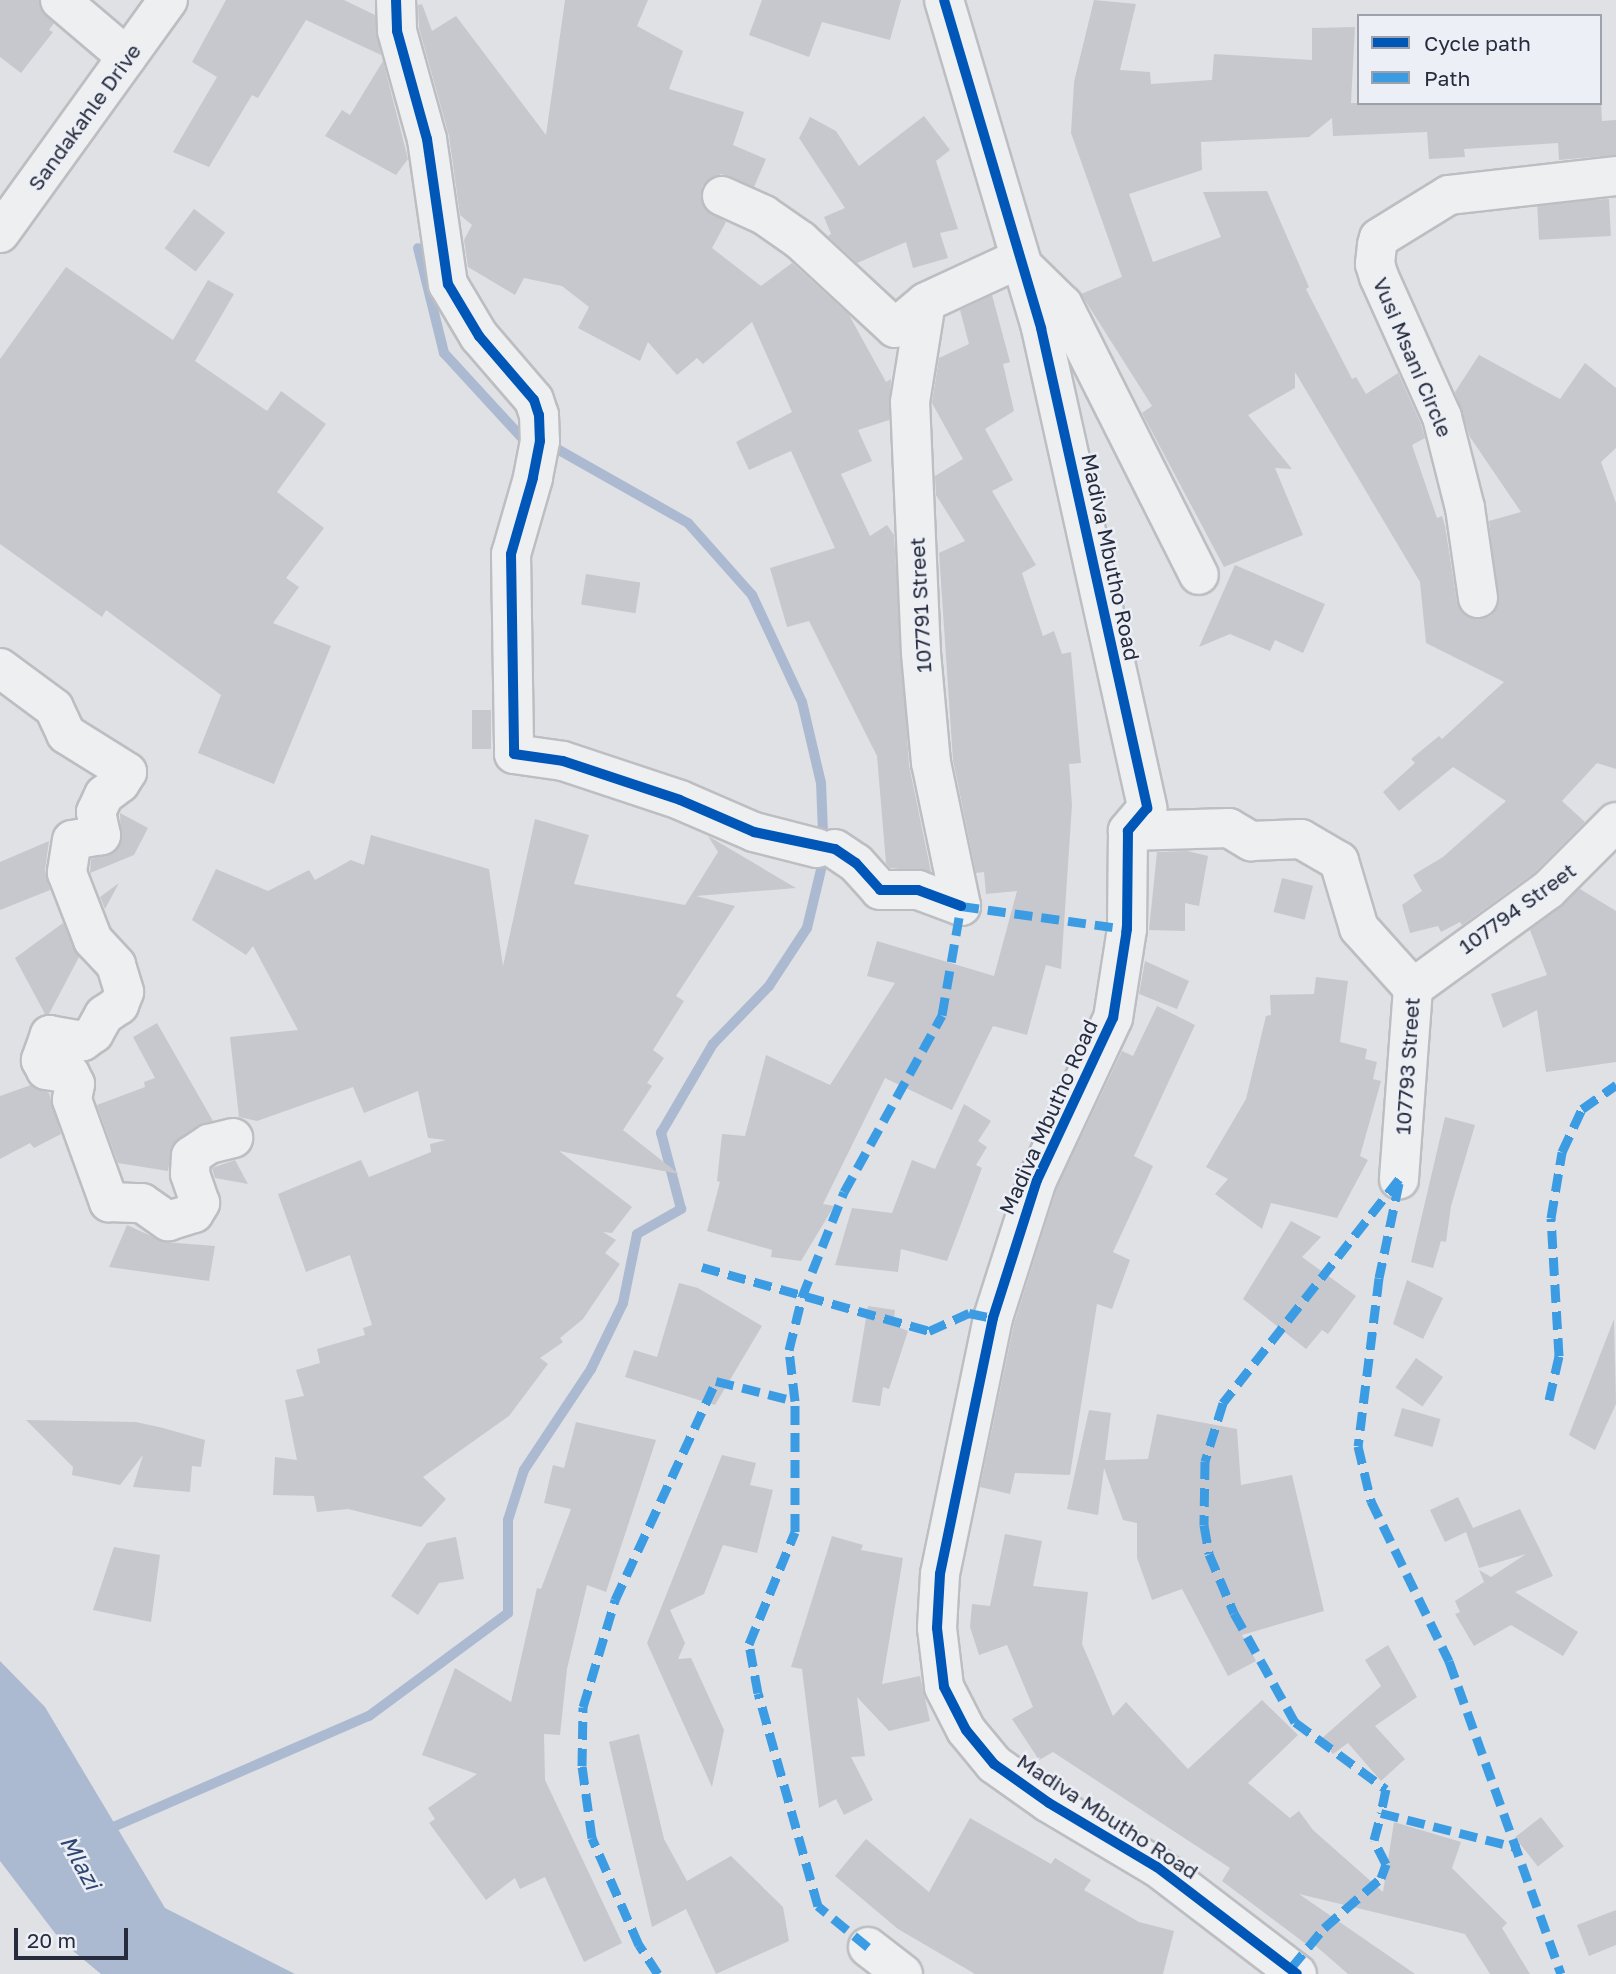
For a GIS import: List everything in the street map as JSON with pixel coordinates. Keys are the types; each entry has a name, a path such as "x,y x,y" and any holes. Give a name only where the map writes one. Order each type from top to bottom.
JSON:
{"street":[{"path":"60,0 127,57"},
{"name":"Sandakahle Drive","path":"0,233 168,0"},
{"name":"107791 Street","path":"396,0 397,31 427,139 448,285 479,336 534,400 539,415 535,467 511,554 514,754 563,761 680,800 754,832 826,848 856,863 880,890 918,890 961,906 931,762 921,653 910,402 926,302"},
{"name":"Madiva Mbutho Road","path":"944,0 1017,260 1041,328 1147,808 1128,831 1127,929 1113,1018 1037,1180 993,1318 940,1574 937,1628 944,1687 966,1730 994,1764 1049,1803 1157,1867 1297,1974"},
{"name":"Vusi Msani Circle","path":"1478,598 1471,539 1449,443 1436,402 1375,264 1379,238 1449,195 1616,176"},
{"path":"722,196 764,215 800,240 895,328 926,302 1017,260 1063,305 1199,575"},
{"path":"0,667 54,708 66,734 127,772 100,803 96,812 100,835 72,840 67,873 93,940 116,965 124,992 119,1005 104,1015 94,1033 83,1041 50,1035 41,1060 46,1070 70,1074 75,1084 72,1100 109,1202 142,1203 168,1222 194,1213 200,1203 190,1174 191,1156 209,1144 233,1138"},
{"name":"107794 Street","path":"1413,988 1548,890 1616,822"},
{"name":"107793 Street","path":"1128,831 1229,828 1251,841 1300,839 1328,851 1339,861 1359,928 1413,988 1399,1179"},
{"path":"868,1947 903,1974"}],"water":[{"name":"Mlazi","path":"0,1661 45,1707 165,1908 295,1974 101,1974 61,1941 0,1861"}],"building":[{"path":"0,0 39,0 54,23 49,30 53,32 21,73 0,57"},
{"path":"226,0 344,0 375,15 381,55 306,20 258,98 252,95 209,167 173,152 217,77 192,62"},
{"path":"565,0 648,0 637,26 683,51 669,89 744,112 733,145 766,159 754,187 721,174 702,186 704,208 726,222 712,248 761,286 792,263 849,315 886,382 891,379 889,420 858,430 872,461 841,474 870,536 887,525 894,535 909,765 931,872 890,868 886,863 877,756 809,621 787,627 770,568 835,548 791,451 749,470 736,442 792,412 752,322 703,364 697,358 677,375 648,342 640,361 578,328 589,307 562,286 524,278 515,295 468,267 464,240 472,225 460,215 449,136 419,28 418,5 422,4 432,31 456,16 546,135"},
{"path":"762,0 901,0 890,40 822,22 809,57 749,35"},
{"path":"1094,0 1136,4 1120,70 1150,72 1151,84 1212,80 1214,54 1312,60 1312,28 1355,27 1351,103 1601,105 1602,121 1616,120 1616,155 1559,160 1558,143 1464,149 1465,157 1429,159 1427,132 1333,136 1332,118 1309,137 1201,142 1202,170 1129,194 1153,262 1221,237 1203,192 1267,191 1309,287 1306,289 1352,379 1356,377 1366,394 1398,373 1425,438 1412,445 1437,518 1442,516 1445,526 1457,602 1471,618 1491,616 1498,605 1489,521 1521,512 1470,437 1455,392 1479,355 1560,399 1585,363 1616,388 1616,448 1601,462 1616,503 1616,769 1597,763 1562,801 1585,822 1534,873 1462,925 1460,922 1441,932 1438,926 1410,933 1402,905 1422,891 1413,875 1443,857 1506,801 1453,767 1399,811 1383,792 1415,763 1411,759 1439,736 1442,739 1504,682 1426,643 1420,582 1295,372 1295,388 1248,415 1292,469 1275,468 1303,535 1224,567 1142,413 1152,406 1081,294 1122,277 1071,133 1074,82"},
{"path":"383,61 408,159 396,175 325,136 342,110 350,115"},
{"path":"924,116 950,150 936,161 958,229 940,233 948,258 913,268 906,242 857,263 828,236 831,234 824,217 845,208 799,138 810,117 836,131 859,166"},
{"path":"1609,199 1611,236 1539,240 1537,203"},
{"path":"194,209 225,232 196,272 165,248"},
{"path":"66,267 173,340 208,280 234,294 195,361 267,411 281,391 326,424 277,492 324,528 286,578 299,587 273,623 331,646 274,784 198,753 221,695 106,610 102,617 0,544 0,359"},
{"path":"992,295 1010,362 1003,364 1014,411 985,429 1013,480 992,491 1036,565 1022,573 1043,636 1054,631 1062,654 1071,652 1081,763 1069,764 1072,805 1061,969 1046,965 1027,1035 993,1026 952,1110 885,1078 823,1204 834,1206 801,1261 771,1257 772,1250 707,1231 720,1182 717,1181 722,1134 745,1136 766,1055 830,1085 895,983 867,976 877,941 994,976 1017,891 986,894 984,872 976,873 953,760 939,553 965,541 936,495 935,476 963,459 932,403 939,358 969,344 960,310"},
{"path":"1235,565 1325,604 1303,653 1275,640 1270,651 1230,634 1199,647"},
{"path":"586,574 640,583 635,613 581,605"},
{"path":"472,710 491,710 491,749 472,749"},
{"path":"120,813 148,828 134,855 90,873 91,859 115,852 121,843"},
{"path":"535,819 589,835 574,884 685,905 718,852 708,836 796,888 696,896 735,906 676,996 684,1001 653,1050 664,1058 647,1083 652,1086 623,1130 679,1174 559,1151 632,1207 612,1233 603,1232 616,1240 605,1253 620,1264 583,1319 560,1338 563,1342 540,1358 548,1364 509,1416 423,1477 446,1499 421,1527 348,1509 317,1512 314,1496 273,1495 275,1457 297,1460 285,1400 304,1396 296,1370 320,1363 317,1349 365,1335 363,1328 372,1325 350,1255 306,1272 278,1194 361,1160 369,1177 431,1152 430,1144 446,1140 428,1138 418,1091 364,1113 353,1087 257,1121 239,1117 230,1037 298,1030 253,946 246,955 192,920 216,869 268,891 309,870 315,880 351,860 364,865 371,835 489,869 503,966"},
{"path":"49,841 45,870 50,890 0,910 0,862"},
{"path":"1187,851 1208,856 1199,906 1185,903 1185,931 1149,930 1157,852"},
{"path":"1282,878 1313,886 1305,920 1274,912"},
{"path":"119,883 105,909 100,897"},
{"path":"1580,889 1616,911 1616,1062 1546,1072 1537,1010 1503,1028 1491,994 1547,975 1530,930"},
{"path":"63,923 79,957 49,1014 45,1014 15,958"},
{"path":"1145,961 1189,981 1177,1009 1139,994"},
{"path":"1316,977 1348,981 1340,1042 1367,1049 1365,1059 1377,1062 1373,1079 1381,1081 1360,1156 1368,1160 1337,1218 1271,1203 1262,1229 1215,1194 1228,1179 1206,1167 1246,1099 1266,1016 1271,1015 1270,995 1314,994"},
{"path":"1157,1006 1195,1025 1134,1156 1153,1166 1113,1252 1130,1260 1112,1309 1097,1304 1070,1475 1015,1473 1010,1494 980,1487 1014,1324 1057,1188 1122,1051 1133,1056"},
{"path":"157,1023 213,1121 197,1126 172,1145 168,1171 118,1163 97,1105 145,1087 144,1082 155,1078 133,1037"},
{"path":"31,1085 49,1093 61,1134 34,1148 30,1143 0,1159 0,1096"},
{"path":"964,1104 991,1121 978,1141 987,1147 976,1165 982,1168 947,1261 901,1249 898,1272 835,1265 852,1208 892,1213 912,1160 935,1169"},
{"path":"1445,1117 1475,1125 1451,1206 1446,1242 1441,1241 1433,1268 1411,1262"},
{"path":"235,1160 248,1184 215,1178 212,1168"},
{"path":"1291,1221 1321,1237 1302,1257 1356,1296 1328,1334 1322,1330 1306,1349 1243,1299"},
{"path":"127,1225 164,1242 215,1246 209,1281 109,1267"},
{"path":"1407,1280 1443,1298 1423,1339 1393,1324"},
{"path":"679,1283 698,1288 762,1326 715,1405 625,1377 634,1350 657,1357"},
{"path":"868,1306 895,1310 893,1325 908,1331 889,1389 883,1387 880,1406 852,1402"},
{"path":"1614,1319 1616,1404 1595,1450 1569,1435"},
{"path":"1416,1358 1443,1377 1422,1406 1395,1387"},
{"path":"1402,1408 1440,1419 1432,1447 1394,1436"},
{"path":"1089,1410 1111,1413 1105,1460 1148,1459 1157,1414 1237,1429 1241,1485 1292,1475 1324,1611 1242,1635 1256,1661 1228,1676 1182,1589 1152,1600 1137,1558 1137,1523 1123,1520 1104,1468 1098,1515 1067,1509"},
{"path":"26,1420 136,1422 163,1428 205,1440 201,1467 192,1466 190,1492 133,1487 143,1455 120,1485 72,1475 73,1467"},
{"path":"576,1422 656,1440 606,1592 587,1585 567,1669 560,1735 544,1734 545,1780 622,1943 584,1962 545,1877 520,1889 515,1878 486,1900 429,1823 435,1819 428,1808 477,1774 422,1755 455,1668 511,1702 537,1588 541,1589 571,1509 544,1503 553,1465 564,1468"},
{"path":"722,1455 756,1463 750,1485 773,1490 757,1553 723,1545 704,1594 670,1610 685,1643 678,1659 691,1658 724,1730 712,1787 647,1643"},
{"path":"1458,1497 1473,1528 1520,1509 1553,1576 1515,1592 1578,1632 1563,1656 1511,1625 1474,1646 1455,1614 1460,1612 1455,1601 1484,1582 1479,1570 1491,1577 1526,1554 1479,1568 1466,1532 1445,1542 1430,1510"},
{"path":"1005,1534 1042,1541 1033,1586 1088,1592 1082,1644 1113,1716 1126,1702 1188,1769 1262,1700 1298,1735 1248,1783 1290,1818 1299,1811 1313,1830 1383,1892 1394,1822 1461,1842 1452,1868 1507,1923 1502,1928 1530,1974 1490,1974 1465,1934 1299,1894 1415,1974 1348,1974 1309,1940 1306,1944 1222,1881 1230,1868 1053,1752 1039,1760 1012,1719 1033,1707 1007,1645 979,1655 970,1627 972,1604 990,1606"},
{"path":"832,1536 863,1545 861,1550 903,1558 882,1684 920,1676 930,1721 889,1731 857,1697 865,1756 851,1757 873,1800 844,1815 836,1799 819,1808 802,1669 791,1667"},
{"path":"456,1537 464,1579 439,1583 418,1615 391,1596 427,1543"},
{"path":"114,1547 160,1555 151,1622 93,1610"},
{"path":"1388,1645 1417,1697 1375,1726 1405,1759 1381,1781 1348,1743 1333,1754 1321,1739 1381,1686 1365,1660"},
{"path":"639,1734 664,1839 687,1881 731,1856 783,1907 789,1941 716,1974 686,1909 652,1927 609,1742"},
{"path":"1541,1817 1564,1846 1538,1866 1515,1837"},
{"path":"970,1818 1051,1864 1055,1858 1091,1880 1084,1890 1139,1922 1174,1931 1163,1974 975,1974 898,1929 835,1876 866,1839 929,1892"},
{"path":"1616,1910 1616,1945 1589,1956 1577,1925"}],"waterway":[{"path":"104,1831 369,1716 508,1613 508,1520 524,1470 591,1369 623,1303 637,1234 681,1209 661,1133 713,1044 769,986 807,928 824,857 821,783 802,702 752,595 688,523 559,450 524,440 444,353 418,248"}],"marked path":[{"path":"868,1947 818,1906 758,1693 749,1644 795,1532 795,1401 789,1350 802,1297 844,1192 942,1015 961,906 1127,929"},
{"path":"1549,1400 1559,1356 1551,1218 1562,1152 1582,1109 1616,1085"},
{"path":"1399,1179 1223,1403 1205,1461 1204,1525 1209,1554 1234,1613 1295,1722 1386,1789 1381,1813 1519,1848"},
{"path":"1399,1183 1379,1278 1358,1446 1371,1501 1449,1661 1561,1974"},
{"path":"702,1267 929,1331 969,1313 993,1318"},
{"path":"658,1974 639,1945 592,1838 582,1766 583,1707 615,1600 716,1381 795,1401"},
{"path":"1291,1968 1324,1928 1381,1878 1386,1864 1374,1840 1381,1813"}],"cycle path":[{"path":"396,0 397,31 427,139 448,284 479,336 534,400 539,415 540,441 533,478 511,554 514,754 563,761 680,800 754,832 835,849 856,863 880,890 918,890 961,906"},
{"path":"944,0 1041,328 1147,808 1128,831 1127,929 1113,1018 1037,1180 993,1318 940,1574 937,1628 944,1687 966,1730 994,1764 1049,1803 1157,1867 1297,1974"}]}
